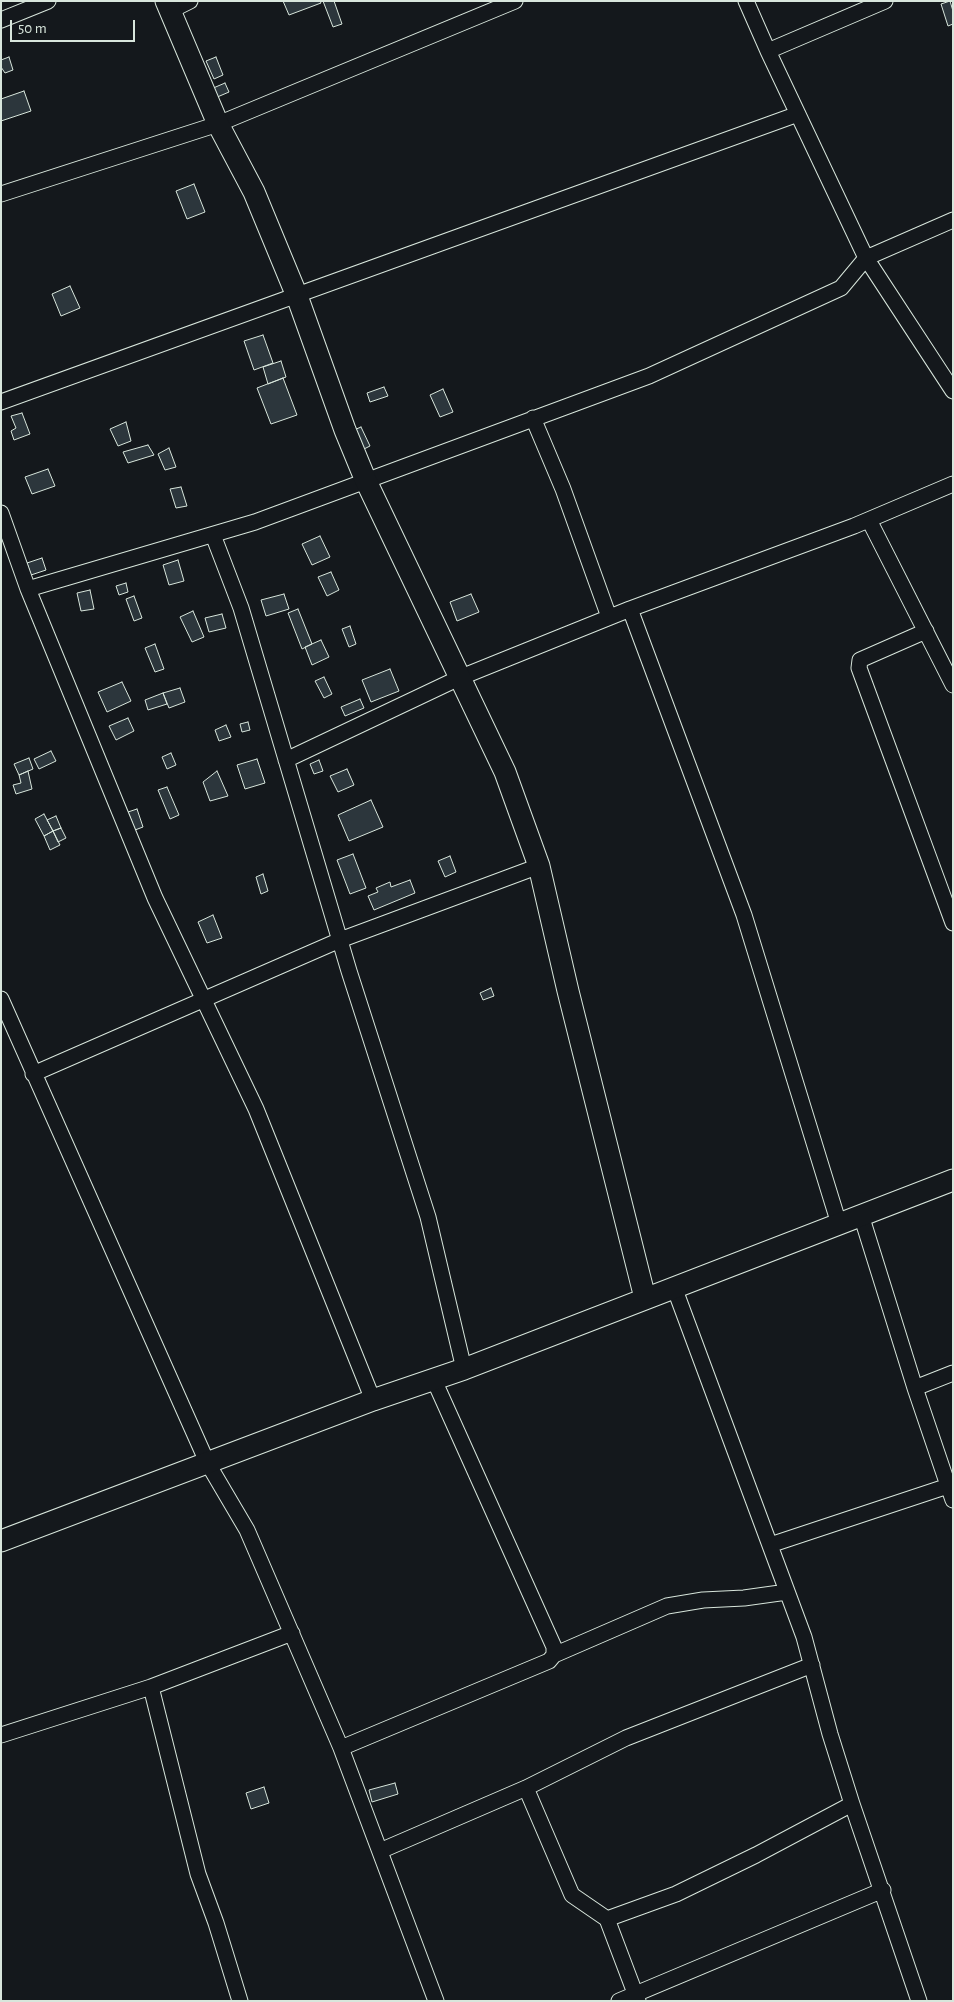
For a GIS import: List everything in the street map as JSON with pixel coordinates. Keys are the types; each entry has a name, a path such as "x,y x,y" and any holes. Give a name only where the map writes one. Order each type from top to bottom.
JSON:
{"street":[{"path":"1,20 48,1"},
{"path":"190,1 168,6 218,124 254,192 297,296 345,430 366,481 504,772 539,866 568,992 645,1298"},
{"path":"1,194 218,124 515,1"},
{"path":"746,1 866,258 953,391"},
{"path":"768,51 885,1"},
{"path":"1,402 798,114"},
{"path":"28,588 255,522 649,376 841,288 866,258 953,220"},
{"path":"533,418 563,489 610,617"},
{"path":"286,760 459,678 630,609 868,520 953,484"},
{"path":"1,513 28,588 155,898 256,1109 373,1400"},
{"path":"868,520 953,685"},
{"path":"213,535 241,608 340,940 428,1217 464,1369"},
{"path":"630,609 744,916 839,1224"},
{"path":"926,631 860,660 859,668 953,923"},
{"path":"33,1074 204,1001 340,940 539,866"},
{"path":"1,999 207,1462 247,1530 292,1633 341,1748 436,2001"},
{"path":"1,1541 373,1400 464,1369 953,1180"},
{"path":"770,1545 951,1493 914,1388 861,1215"},
{"path":"674,1287 804,1637 830,1734 852,1804 883,1890 919,2001"},
{"path":"914,1388 953,1373"},
{"path":"434,1380 554,1647 554,1655"},
{"path":"341,1748 549,1661 554,1655 667,1606 703,1600 744,1598 787,1592"},
{"path":"1,1735 151,1687 292,1633"},
{"path":"380,1851 526,1788 626,1738 812,1664"},
{"path":"151,1687 198,1874 216,1923 240,2001"},
{"path":"526,1788 572,1895 607,1919 636,1997"},
{"path":"607,1919 676,1894 756,1855 852,1804"},
{"path":"619,2001 636,1997 883,1890"}],"building":[{"path":"283,1 320,1 321,3 289,15"},
{"path":"323,1 334,1 342,24 333,27"},
{"path":"950,1 953,11 953,24 948,26 941,4"},
{"path":"9,57 13,70 5,73 1,67 1,60"},
{"path":"216,57 223,75 214,79 206,61"},
{"path":"225,83 229,92 215,98 211,89"},
{"path":"24,91 31,111 1,121 1,99"},
{"path":"194,184 205,212 187,219 176,191"},
{"path":"70,286 80,308 61,316 52,294"},
{"path":"263,335 273,363 254,370 244,341"},
{"path":"281,361 286,377 268,384 263,367"},
{"path":"283,378 297,415 271,424 257,388"},
{"path":"384,387 388,396 370,402 367,393"},
{"path":"443,389 453,412 440,417 430,395"},
{"path":"22,413 30,434 14,440 11,431 16,428 11,416"},
{"path":"126,422 131,441 118,446 110,429"},
{"path":"361,427 370,446 362,450 354,430"},
{"path":"148,445 154,455 128,463 123,452"},
{"path":"169,448 176,467 165,470 158,454"},
{"path":"48,469 55,486 32,494 25,477"},
{"path":"181,487 187,506 176,508 170,489"},
{"path":"320,536 330,557 312,565 302,544"},
{"path":"42,558 46,570 31,575 27,563"},
{"path":"178,560 184,581 169,585 163,565"},
{"path":"331,572 339,590 327,596 318,577"},
{"path":"126,583 128,592 119,595 116,586"},
{"path":"90,590 94,609 81,611 77,593"},
{"path":"284,594 289,609 266,616 261,600"},
{"path":"471,594 479,612 457,621 450,602"},
{"path":"134,596 142,618 134,621 126,599"},
{"path":"298,609 312,644 302,649 288,613"},
{"path":"193,611 204,637 192,642 180,617"},
{"path":"222,614 226,628 209,632 205,618"},
{"path":"350,626 356,644 349,647 342,629"},
{"path":"321,640 329,657 312,665 305,647"},
{"path":"155,644 164,669 155,672 145,648"},
{"path":"390,669 399,691 371,702 362,680"},
{"path":"324,677 332,694 324,698 315,681"},
{"path":"122,682 131,701 107,712 98,692"},
{"path":"180,688 185,702 169,708 163,693"},
{"path":"163,693 167,704 148,710 145,700"},
{"path":"360,699 364,708 345,716 341,707"},
{"path":"128,718 134,731 116,740 109,726"},
{"path":"248,722 250,730 242,732 240,724"},
{"path":"226,725 231,737 219,741 215,730"},
{"path":"51,751 56,761 39,769 34,759"},
{"path":"171,753 176,765 167,769 162,757"},
{"path":"29,758 33,769 19,775 14,764"},
{"path":"257,759 265,783 245,789 237,765"},
{"path":"319,760 323,771 314,774 310,764"},
{"path":"347,769 354,785 338,792 330,776"},
{"path":"28,771 32,789 16,794 13,785 21,783 19,775"},
{"path":"217,771 228,796 210,801 203,782"},
{"path":"167,787 179,815 170,819 158,790"},
{"path":"371,800 383,827 349,841 338,815"},
{"path":"137,809 143,827 135,830 128,812"},
{"path":"44,814 53,831 44,836 35,819"},
{"path":"56,816 61,828 53,831 47,820"},
{"path":"61,828 66,838 58,842 53,831"},
{"path":"53,831 60,845 50,850 44,836"},
{"path":"353,854 366,888 350,894 337,860"},
{"path":"450,856 456,872 445,877 438,861"},
{"path":"263,874 268,891 261,894 256,877"},
{"path":"410,880 415,893 374,910 368,896 378,892 376,888 390,882 391,887"},
{"path":"213,915 222,938 207,943 198,922"},
{"path":"491,988 494,996 483,1000 480,993"},
{"path":"395,1783 398,1794 372,1802 369,1790"},
{"path":"264,1787 269,1803 251,1809 246,1793"}]}
